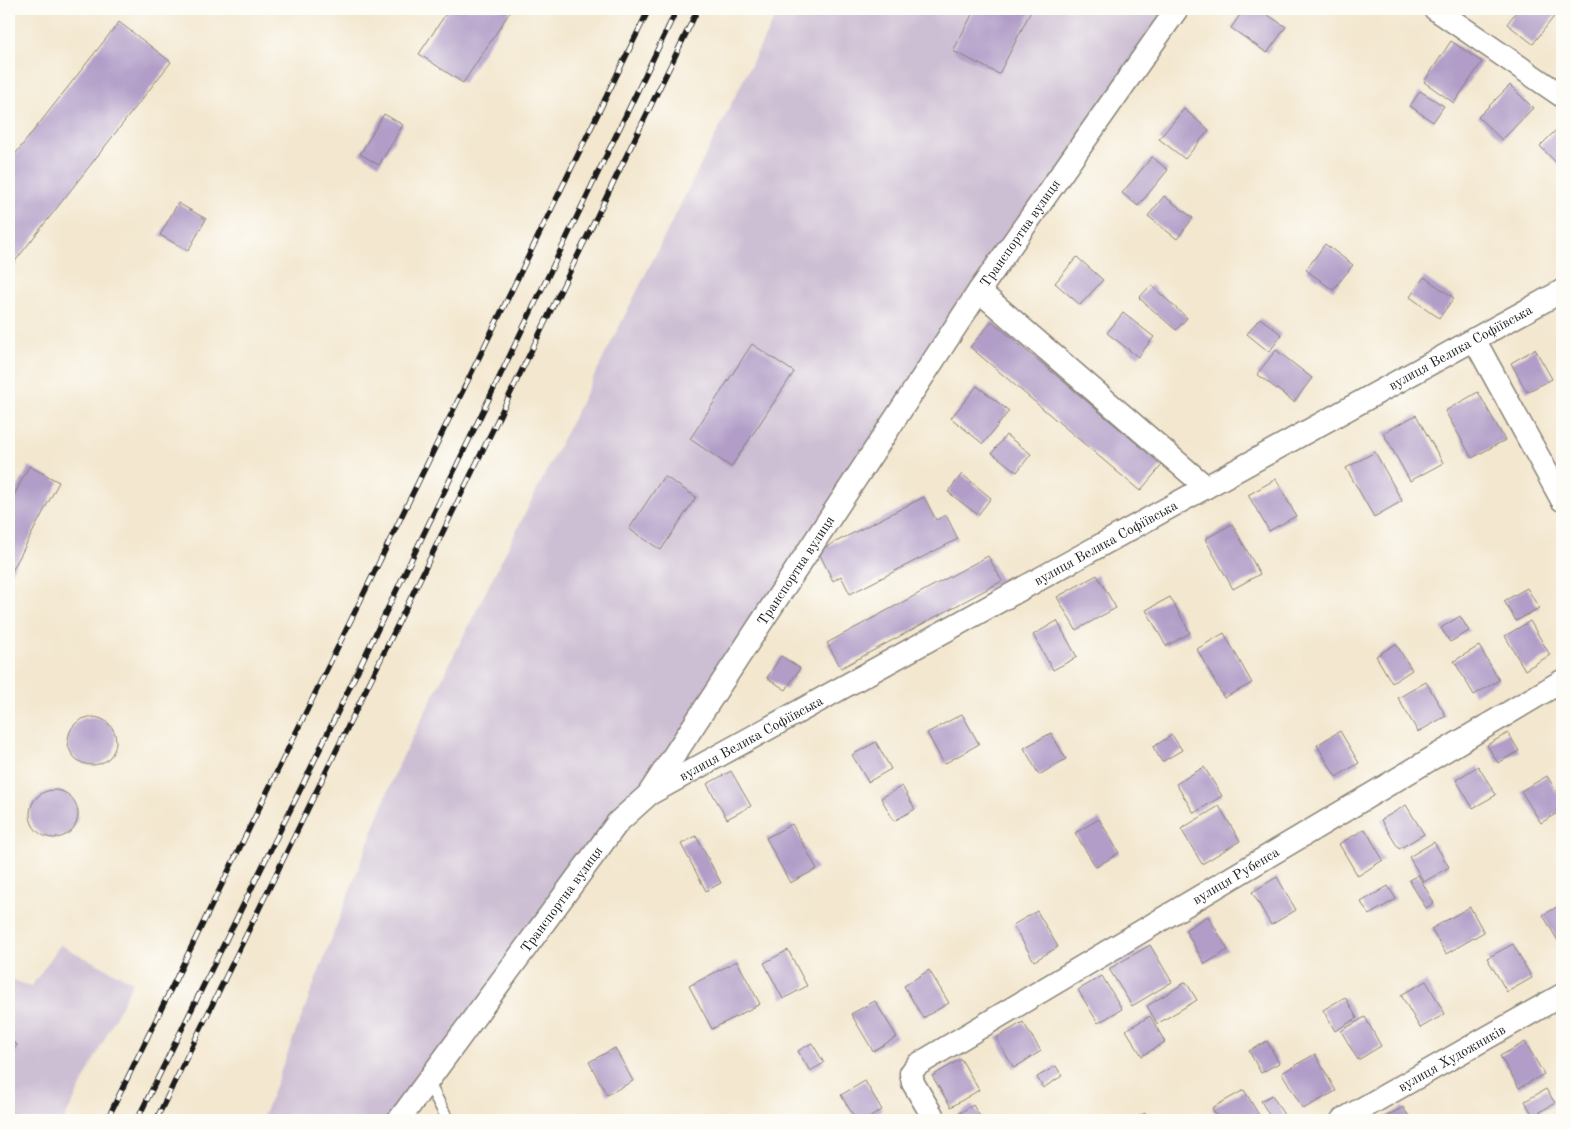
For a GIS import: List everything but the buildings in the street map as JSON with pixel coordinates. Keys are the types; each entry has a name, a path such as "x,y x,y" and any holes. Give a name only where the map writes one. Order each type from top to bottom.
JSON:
{"street":[{"name":"Транспортна вулиця","path":"399,1120 618,822 648,795 980,291 1178,9"},
{"path":"1434,9 1562,96"},
{"path":"980,291 1206,487"},
{"name":"вулиця Велика Софіївська","path":"648,795 1562,291"},
{"path":"1474,339 1562,500"},
{"name":"вулиця Рубенса","path":"935,1120 913,1083 912,1073 917,1065 1562,681"},
{"name":"вулиця Художників","path":"1342,1120 1562,995"}],"lane":[{"path":"427,1080 448,1120"}],"shaded area":[{"path":"779,9 1177,9 648,795 399,1120 262,1120 396,770"},
{"path":"60,945 133,982 64,1120 9,1120 9,978 31,987"}],"railway":[{"path":"107,1120 649,9"},
{"path":"137,1120 304,782 677,9"},
{"path":"156,1120 698,9"}]}
